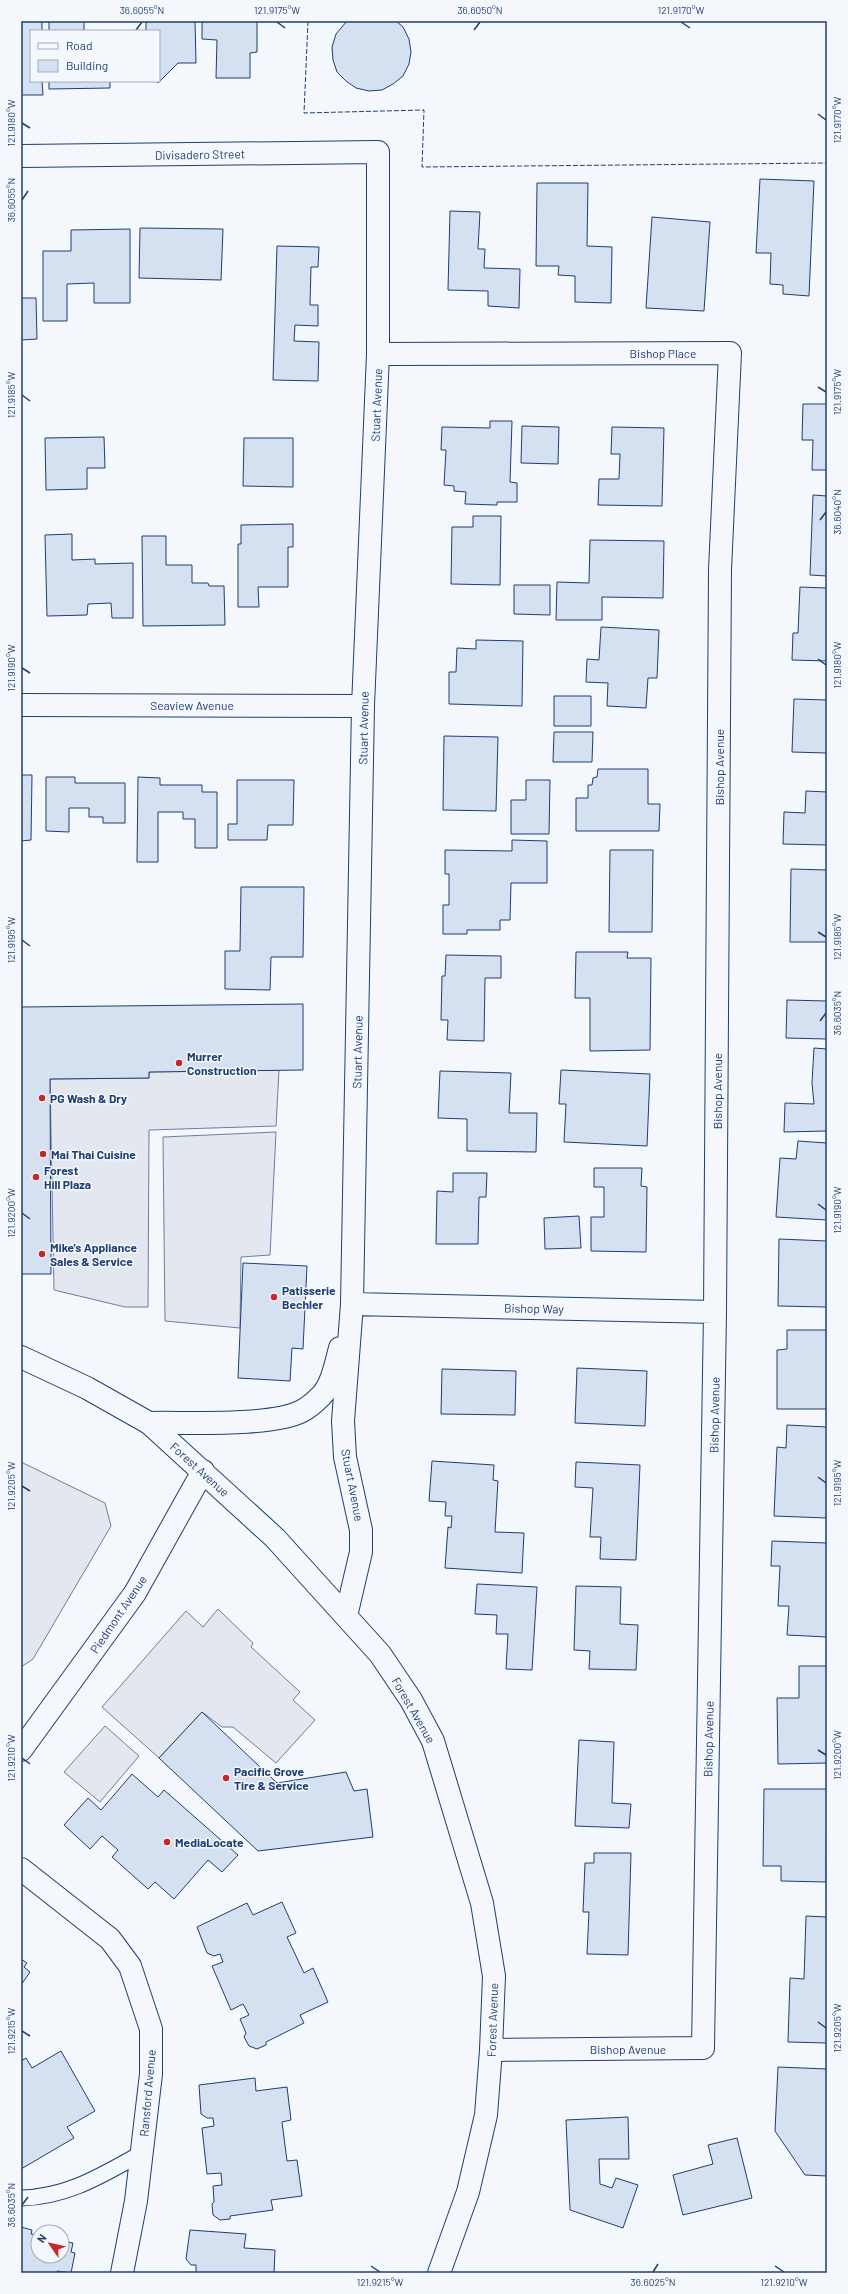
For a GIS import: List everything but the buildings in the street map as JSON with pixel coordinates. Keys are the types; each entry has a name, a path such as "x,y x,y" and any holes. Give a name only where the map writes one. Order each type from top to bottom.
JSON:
{"street":[{"name":"Divisadero Street","path":"21,156 378,152"},
{"name":"Stuart Avenue","path":"346,1616 362,1552 361,1530 345,1457 343,1420 352,1304 363,706 378,354 378,152"},
{"name":"Bishop Place","path":"378,354 730,353 720,570"},
{"name":"Bishop Avenue","path":"491,2050 703,2048 715,1312 720,570"},
{"name":"Seaview Avenue","path":"21,705 363,706"},
{"name":"Stuart Avenue","path":"150,1423 252,1421 280,1418 302,1411 322,1395 334,1371 352,1304"},
{"name":"Bishop Way","path":"352,1304 715,1312"},
{"name":"Forest Avenue","path":"21,1357 87,1388 150,1423 276,1538 380,1654 411,1700 433,1741 482,1903 494,1976 491,2050 486,2115 468,2192 439,2273"},
{"name":"Piedmont Avenue","path":"21,1750 135,1593 203,1471"},
{"name":"Ransford Avenue","path":"21,1869 110,1939 130,1966 151,2029 151,2074 136,2201 124,2270"}],"lane":[{"path":"21,2198 39,2198 62,2193 89,2182 142,2153"}],"shaded area":[{"path":"279,1070 276,1126 149,1130 148,1307 125,1307 54,1290 50,1079 149,1078 149,1072"},
{"path":"276,1132 270,1255 241,1257 240,1328 165,1321 163,1137"},
{"path":"21,1462 105,1503 111,1526 33,1659 21,1667"},
{"path":"218,1609 253,1643 251,1647 300,1692 293,1700 315,1720 276,1763 233,1727 222,1727 202,1712 159,1758 102,1707 186,1611 203,1627"},
{"path":"105,1726 139,1756 100,1802 64,1772"}],"fence":[{"path":"308,21 304,113 424,110 422,167 827,163"}],"place":[{"name":"Murrer Construction","path":"179,1063"},
{"name":"PG Wash & Dry","path":"42,1098"},
{"name":"Mai Thai Cuisine","path":"43,1154"},
{"name":"Forest Hill Plaza","path":"36,1177"},
{"name":"Mike's Appliance Sales & Service","path":"42,1254"},
{"name":"Patisserie Bechler","path":"274,1297"},
{"name":"Pacific Grove Tire & Service","path":"226,1778"},
{"name":"MediaLocate","path":"167,1842"}]}
